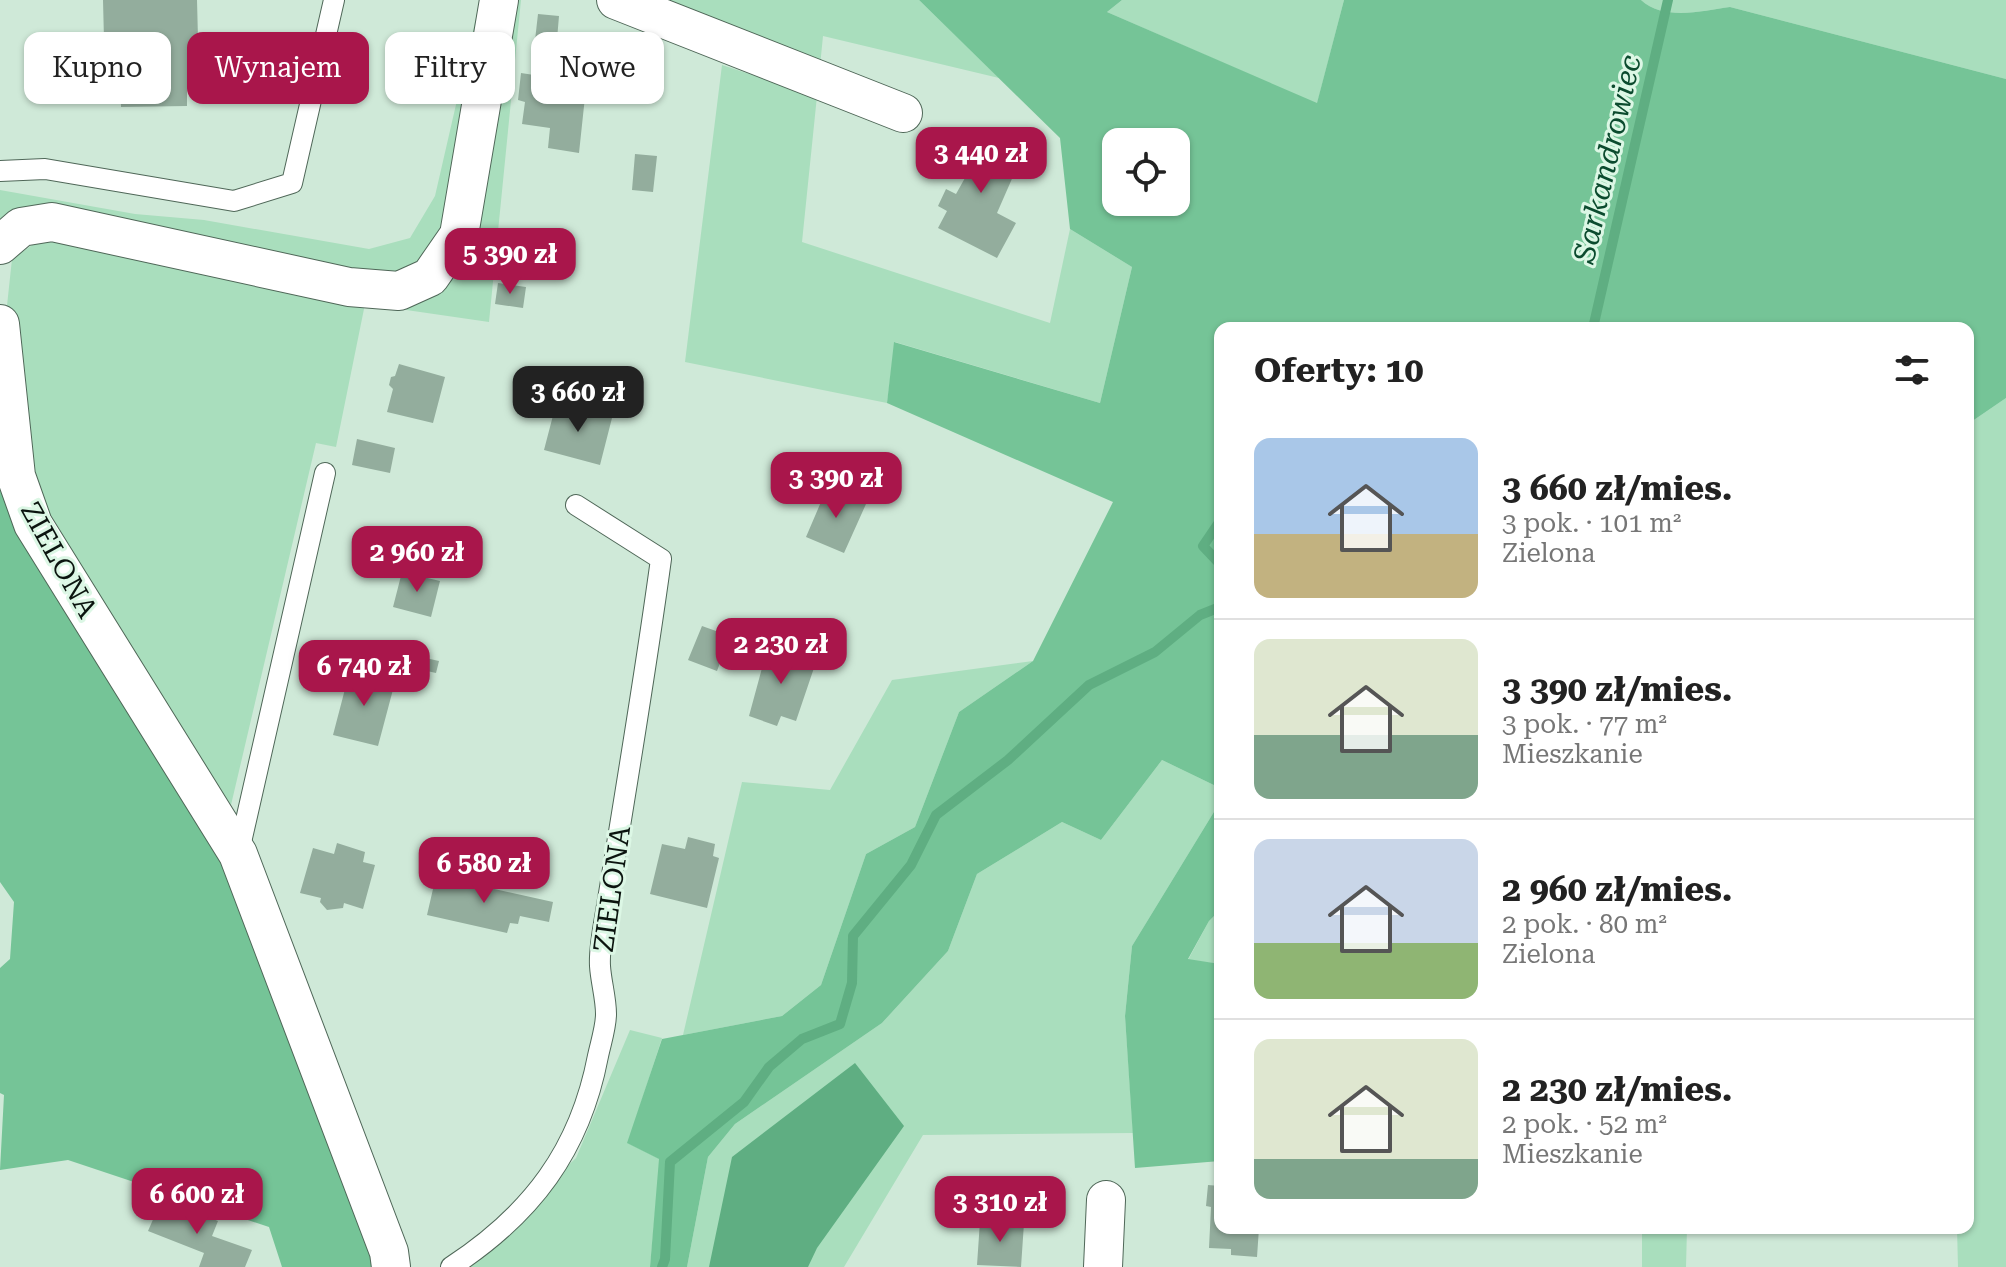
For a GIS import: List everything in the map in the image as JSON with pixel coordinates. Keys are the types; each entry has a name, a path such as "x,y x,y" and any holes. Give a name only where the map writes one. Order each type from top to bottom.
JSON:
{"street":[{"path":"0,245 21,227 52,222 349,287 399,291 430,277 459,235 499,0"},
{"path":"616,0 903,113"},
{"name":"ZIELONA","path":"0,324 16,476 33,524 238,854 389,1252 391,1267"},
{"path":"1103,1267 1106,1200"}],"lane":[{"path":"0,171 45,169 234,201 292,183 334,0"},
{"path":"238,854 325,473"},
{"name":"ZIELONA","path":"451,1267 474,1252 553,1173 571,1142 590,1097 607,1016 600,964 605,915 639,717 661,559 576,505"}],"shaded area":[{"path":"480,0 493,0 487,32 473,32"},
{"path":"509,0 521,0 515,60 515,32 501,32"},
{"path":"657,0 919,0 999,78 823,36 820,66"},
{"path":"919,0 1122,0 1107,12 1317,103 1344,0 1641,0 1661,11 1684,13 1730,7 2006,79 2006,398 1974,420 1974,322 1214,322 1214,785 1162,760 1101,840 1062,822 977,874 948,951 882,1023 735,1124 708,1157 687,1267 650,1267 659,1159 627,1143 662,1039 782,1016 821,985 866,854 915,827 959,712 1033,661 1113,502 887,403 894,342 1100,403 1132,267 1070,229 1060,138"},
{"path":"1122,0 1344,0 1317,104 1107,12"},
{"path":"1641,0 2006,0 2006,79 1730,7 1672,12 1661,11"},
{"path":"722,65 817,96 802,242 1050,323 1070,229 1132,267 1100,403 895,342 887,403 685,362"},
{"path":"456,104 473,104 450,224 425,263 394,277 0,226 0,190 135,214 204,220 369,249 410,238 435,196"},
{"path":"484,104 511,104 489,322 365,304 443,274"},
{"path":"41,239 365,304 336,447 316,443 231,805 48,521 23,466 6,315 12,259"},
{"path":"2006,398 2006,1267 1958,1267 1957,1234 1974,1234 1974,420"},
{"path":"0,458 7,507 51,584 230,863 377,1267 282,1267 269,1227 68,1160 0,1170 4,1095 0,1093 0,968 10,959 14,902 0,882"},
{"path":"1033,661 959,712 915,827 866,854 821,985 782,1016 683,1035 742,782 830,790 892,680"},
{"path":"1162,760 1214,785 1214,812 1132,946 1125,1016 1133,1133 923,1135 844,1267 687,1267 708,1157 735,1124 882,1023 948,951 977,874 1062,822 1101,840"},
{"path":"1214,812 1214,916 1188,959 1214,963 1214,1161 1135,1168 1125,1016 1132,946"},
{"path":"1214,916 1214,963 1188,960"},
{"path":"630,1030 662,1038 628,1143 660,1159 650,1267 460,1267 576,1158"},
{"path":"855,1063 904,1126 817,1248 808,1267 709,1267 732,1157"},
{"path":"1642,1234 1687,1234 1686,1267 1642,1267"}],"building":[{"path":"103,0 197,0 198,32 187,32 187,106 121,107 121,104 171,104 171,32 104,32"},
{"path":"538,14 559,16 558,32 536,32"},
{"path":"521,73 531,75 531,104 584,104 579,153 548,148 550,128 522,124 525,102 518,100"},
{"path":"965,127 1022,156 997,213 1016,223 997,258 938,228 947,211 938,206 946,189 956,194 975,160 955,149"},
{"path":"635,154 657,156 653,192 632,190"},
{"path":"498,283 526,287 523,308 495,304"},
{"path":"399,364 445,377 433,423 387,412 393,389 389,385 391,377 395,376"},
{"path":"556,404 612,418 600,465 544,450"},
{"path":"357,439 395,448 390,473 352,465"},
{"path":"827,488 866,504 844,553 806,537"},
{"path":"402,572 440,581 431,617 393,607"},
{"path":"702,626 730,636 717,671 688,660"},
{"path":"768,646 816,662 796,721 781,716 777,726 749,716"},
{"path":"421,657 439,661 436,673 418,669"},
{"path":"350,670 395,682 378,746 333,735"},
{"path":"688,837 715,844 713,856 719,858 707,908 650,894 662,844 685,849"},
{"path":"337,843 365,852 363,862 375,865 363,909 344,903 343,908 327,910 320,902 321,898 300,893 313,848 334,854"},
{"path":"436,876 553,902 549,922 520,916 518,924 510,923 507,933 427,915"},
{"path":"1208,1185 1214,1186 1214,1234 1259,1234 1257,1257 1231,1255 1231,1249 1209,1248 1211,1207 1206,1206"},
{"path":"162,1199 218,1221 212,1236 252,1250 245,1267 199,1267 204,1253 148,1231"},
{"path":"980,1221 1024,1223 1021,1267 977,1265"}],"waterway":[{"name":"Sarkandrowiec","path":"1594,322 1668,0"},
{"name":"Sarkandrowiec","path":"1214,530 1203,546 1214,558"},
{"name":"Sarkandrowiec","path":"662,1267 670,1162 744,1102 769,1067 802,1039 840,1024 852,983 853,936 911,865 936,815 1008,760 1089,685 1155,652 1200,615 1214,609"}]}
